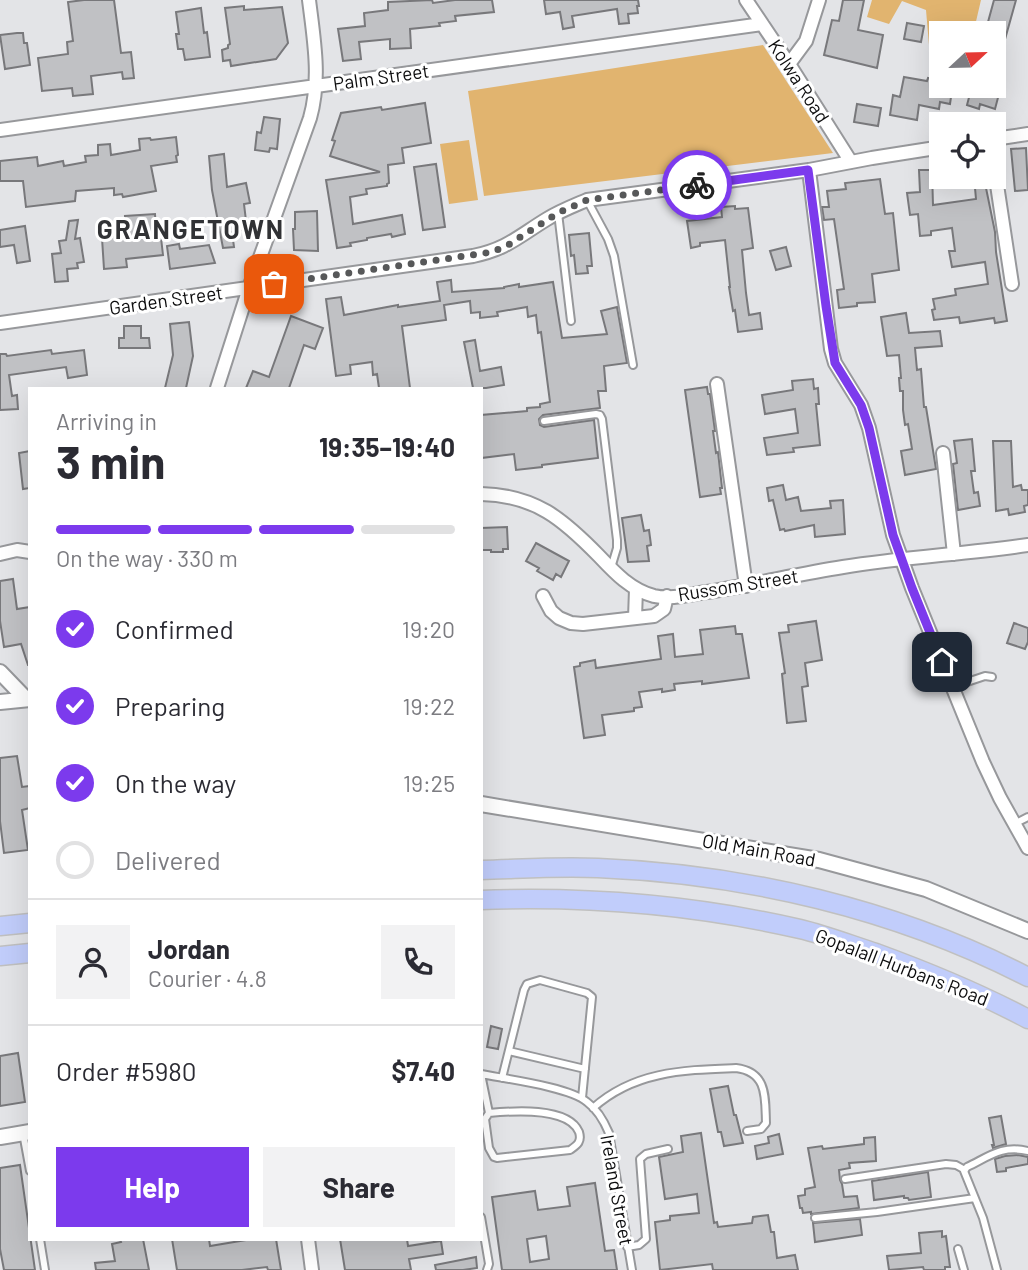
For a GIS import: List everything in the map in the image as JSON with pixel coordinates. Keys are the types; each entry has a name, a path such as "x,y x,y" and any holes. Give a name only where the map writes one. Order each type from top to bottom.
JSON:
{"main road":[{"name":"Gopalall Hurbans Road","path":"483,870 595,867 690,875 742,883 819,899 903,925 943,939 1028,977"},
{"name":"Gopalall Hurbans Road","path":"483,900 637,902 790,927 937,976 1028,1019"},
{"path":"0,926 28,923"},
{"path":"0,956 28,953"}],"street":[{"path":"217,387 315,99 316,70 309,0"},
{"name":"Kolwa Road","path":"746,0 851,162"},
{"path":"789,64 806,41 819,0"},
{"name":"Palm Street","path":"0,130 761,24"},
{"path":"1006,137 1028,134"},
{"name":"Garden Street","path":"0,323 492,252 508,245 558,213 587,200 808,170 929,149"},
{"path":"808,170 833,356 840,373 861,405 869,428 893,535 952,687 983,762 1028,849"},
{"path":"998,189 1012,284"},
{"path":"717,384 746,586"},
{"path":"943,453 954,554"},
{"name":"Russom Street","path":"483,494 516,497 537,505 580,536 627,583 657,597 746,586 901,558 1028,545"},
{"path":"0,554 28,549"},
{"path":"635,618 636,589"},
{"path":"543,596 555,614 571,623 583,624 657,615 664,609 667,596"},
{"path":"0,673 28,699"},
{"path":"0,702 28,699"},
{"name":"Old Main Road","path":"483,804 819,860 926,889 1028,931"},
{"path":"0,1137 26,1132"},
{"path":"308,1241 312,1270"}],"lane":[{"path":"587,200 614,256 633,365"},
{"path":"558,213 571,321"},
{"path":"544,421 596,414 602,419 617,540 611,569"},
{"path":"952,687 985,676 992,677"},
{"path":"1014,824 1028,817"},
{"path":"502,1078 524,990 527,984 540,980 587,993 592,997 582,1098"},
{"path":"509,1051 585,1069"},
{"path":"593,1108 607,1095 639,1080 677,1071 745,1069 762,1084 766,1123 761,1129 747,1131"},
{"name":"Ireland Street","path":"483,1074 544,1086 582,1098 604,1120 609,1133 632,1270"},
{"path":"483,1084 489,1113 485,1119 489,1148 494,1157 570,1150 580,1140 570,1121 554,1115 523,1111 489,1113"},
{"path":"26,1132 28,1152"},
{"path":"627,1247 639,1245 646,1240 640,1159 646,1154 668,1149"},
{"path":"964,1172 967,1167 1005,1149 1028,1151"},
{"path":"845,1179 946,1164 956,1165 964,1172 975,1198 997,1270"},
{"path":"815,1218 975,1198"},
{"path":"483,1229 489,1264 487,1270"},
{"path":"40,1241 45,1270"},
{"path":"958,1249 964,1270"}],"shaded area":[{"path":"872,0 981,0 976,21 929,21 929,45 926,10 902,1 889,24 867,17"},
{"path":"763,45 833,153 484,196 468,91"},
{"path":"469,140 478,200 449,204 440,144"}],"building":[{"path":"114,0 121,53 131,52 134,78 123,79 122,72 91,76 93,94 73,96 72,88 42,91 38,58 68,54 67,42 73,41 68,2"},
{"path":"432,0 433,3 492,0 494,12 455,16 456,21 439,23 440,26 410,29 411,48 390,49 390,39 359,42 361,59 343,61 338,29 365,26 364,13 388,10 388,2"},
{"path":"544,0 638,0 639,6 638,13 628,14 629,23 619,24 617,9 572,16 574,27 563,29 560,12 546,14"},
{"path":"843,0 864,0 858,30 883,35 877,68 824,55 832,20 839,21"},
{"path":"994,0 1016,0 1006,36 1006,21 988,21"},
{"path":"244,6 244,10 282,7 288,43 276,59 231,66 230,60 223,61 222,50 230,44 225,8"},
{"path":"201,8 210,57 185,60 183,49 178,49 176,12"},
{"path":"907,23 924,26 921,42 904,39"},
{"path":"23,33 30,65 5,69 0,35"},
{"path":"904,77 927,81 929,78 929,98 951,98 950,104 940,102 939,109 919,105 917,120 890,115 893,95 900,97"},
{"path":"969,98 998,98 995,109 980,104 979,109 967,105"},
{"path":"425,103 431,143 402,148 404,163 388,165 387,186 366,189 367,194 350,197 353,224 402,215 405,234 367,238 350,243 351,246 337,248 326,180 380,172 330,156 341,113"},
{"path":"857,104 881,108 878,126 854,122"},
{"path":"264,117 280,119 277,149 270,148 269,152 255,150 257,132 261,133"},
{"path":"176,137 177,162 151,166 156,191 123,197 122,194 114,195 114,188 76,191 75,201 26,207 23,181 0,181 0,161 37,157 38,166 63,161 64,166 86,162 85,156 98,155 98,145 110,144 111,155 140,150 139,139"},
{"path":"1026,148 1028,190 1015,191 1011,149"},
{"path":"224,154 227,187 246,183 250,203 244,204 247,229 232,232 234,247 223,248 212,190 209,156"},
{"path":"436,164 445,227 423,230 414,167"},
{"path":"919,170 929,170 929,189 933,189 933,205 976,199 975,189 986,189 1007,321 995,323 994,318 960,323 959,317 934,320 933,299 956,295 955,289 988,284 985,262 952,267 949,251 955,251 952,228 931,231 931,235 920,236 918,214 910,215 907,193 920,192"},
{"path":"880,179 885,214 893,213 899,270 872,274 875,302 839,308 837,290 844,289 834,219 824,220 822,207 829,207 827,191 846,189 845,183"},
{"path":"735,206 735,209 748,208 753,248 742,250 746,293 749,315 760,313 762,329 738,332 729,287 725,240 700,243 700,246 691,248 687,221 722,217 721,207"},
{"path":"317,211 318,251 294,250 295,212"},
{"path":"155,214 163,255 126,259 127,267 104,269 102,238 111,238 110,230 126,229 125,216"},
{"path":"78,220 75,239 80,238 84,262 77,263 78,268 67,269 68,281 55,282 52,254 61,253 59,241 66,240 69,221"},
{"path":"25,226 30,261 17,263 14,245 0,247 0,230"},
{"path":"589,233 592,266 587,266 588,273 576,274 569,235"},
{"path":"179,244 180,249 209,245 215,263 170,269 167,246"},
{"path":"786,247 791,266 776,270 770,251"},
{"path":"451,280 452,292 553,282 562,338 607,334 601,311 617,307 627,363 604,366 606,391 598,391 600,408 543,415 539,419 540,425 544,427 594,420 598,458 516,470 514,454 483,458 483,415 527,411 527,408 540,407 540,404 550,402 541,332 538,333 536,315 528,317 527,307 497,312 498,316 480,318 480,312 471,313 470,301 444,305 446,320 402,326 410,387 379,387 377,374 373,375 372,362 350,365 351,374 336,376 326,299 341,297 344,315 398,305 440,301 437,282"},
{"path":"906,313 909,333 940,331 942,346 915,348 917,370 921,369 924,407 936,469 905,475 901,451 912,449 908,424 905,425 903,391 900,391 899,355 887,356 881,317"},
{"path":"291,316 323,328 315,349 304,345 289,387 246,387 253,371 269,377"},
{"path":"189,322 193,356 186,387 165,387 173,355 170,324"},
{"path":"124,326 141,326 141,338 149,338 150,348 119,348 119,338 124,338"},
{"path":"475,340 480,371 501,367 504,385 473,387 464,342"},
{"path":"51,350 52,354 84,350 87,375 68,378 66,367 9,375 12,396 17,395 18,409 0,410 0,354 7,356"},
{"path":"813,379 814,389 818,388 819,404 816,404 820,445 767,455 764,438 798,433 795,409 765,414 762,395 793,390 792,381"},
{"path":"707,387 722,488 721,494 700,497 685,390"},
{"path":"972,439 975,471 971,471 974,493 978,492 980,506 958,510 953,464 957,463 954,441"},
{"path":"993,441 1011,441 1013,487 1021,485 1022,490 1028,490 1025,512 1009,515 1008,509 996,511"},
{"path":"28,451 28,488 23,489 19,453"},
{"path":"783,485 786,500 798,497 801,511 831,508 830,501 843,500 845,534 815,537 814,525 780,530 773,500 769,501 767,488"},
{"path":"641,515 644,531 649,530 649,561 628,562 622,518"},
{"path":"507,527 508,549 503,549 503,552 483,550 483,528"},
{"path":"536,543 569,561 561,577 556,574 553,580 526,561"},
{"path":"13,579 17,609 28,607 28,665 21,644 4,647 0,621 0,581"},
{"path":"816,621 822,660 805,663 808,686 802,687 806,721 787,723 782,674 785,673 779,633 789,632 788,625"},
{"path":"1014,623 1028,628 1025,649 1007,643"},
{"path":"735,626 736,634 742,634 749,678 702,684 702,681 674,684 675,690 639,692 642,707 634,708 634,711 602,715 605,735 584,738 574,667 595,660 596,668 661,659 658,636 673,634 675,657 703,654 700,630"},
{"path":"17,756 22,787 28,786 28,808 22,810 28,850 4,853 0,821 0,758"},
{"path":"491,1026 502,1029 498,1049 487,1047"},
{"path":"18,1053 25,1102 0,1106 0,1056"},
{"path":"728,1086 743,1143 724,1146 721,1132 718,1132 710,1089"},
{"path":"1001,1116 1006,1144 993,1148 989,1118"},
{"path":"701,1133 714,1223 717,1222 718,1227 752,1223 753,1217 768,1215 771,1232 774,1232 777,1258 795,1255 798,1270 713,1270 712,1264 660,1270 655,1222 670,1220 670,1216 699,1213 697,1194 665,1199 659,1157 683,1152 681,1136"},
{"path":"779,1134 783,1154 757,1159 755,1146 769,1143 768,1137"},
{"path":"875,1137 876,1161 849,1163 850,1168 839,1170 844,1197 857,1196 859,1208 803,1213 798,1196 805,1195 805,1189 815,1187 808,1148 864,1144 864,1138"},
{"path":"1018,1155 1028,1157 1028,1164 997,1172 995,1159"},
{"path":"20,1165 28,1241 31,1241 35,1270 4,1270 0,1249 0,1168"},
{"path":"928,1172 931,1197 909,1200 904,1196 874,1200 872,1181"},
{"path":"595,1183 605,1251 614,1250 617,1270 502,1270 492,1197 535,1191 538,1210 570,1206 567,1187","holes":["546,1236 549,1259 530,1262 527,1239"]},
{"path":"860,1219 862,1235 815,1242 813,1223"},
{"path":"942,1231 942,1237 946,1236 950,1267 945,1267 945,1270 924,1270 923,1267 889,1270 887,1256 921,1253 919,1233"},
{"path":"143,1241 149,1270 96,1270 95,1263 115,1261 112,1244"},
{"path":"172,1241 209,1241 210,1246 240,1241 276,1241 281,1270 268,1270 267,1267 242,1270 177,1270"},
{"path":"340,1241 407,1241 408,1246 441,1241 443,1254 409,1259 411,1270 345,1270"},
{"path":"476,1257 477,1268 436,1270 435,1265"}],"way so far":[{"path":"274,284 492,252 565,209 587,200 697,185"}],"district":[{"name":"GRANGETOWN","path":"191,230"}],"route":[{"path":"697,185 808,170 831,349 840,373 861,405 869,428 893,535 942,662"}]}
